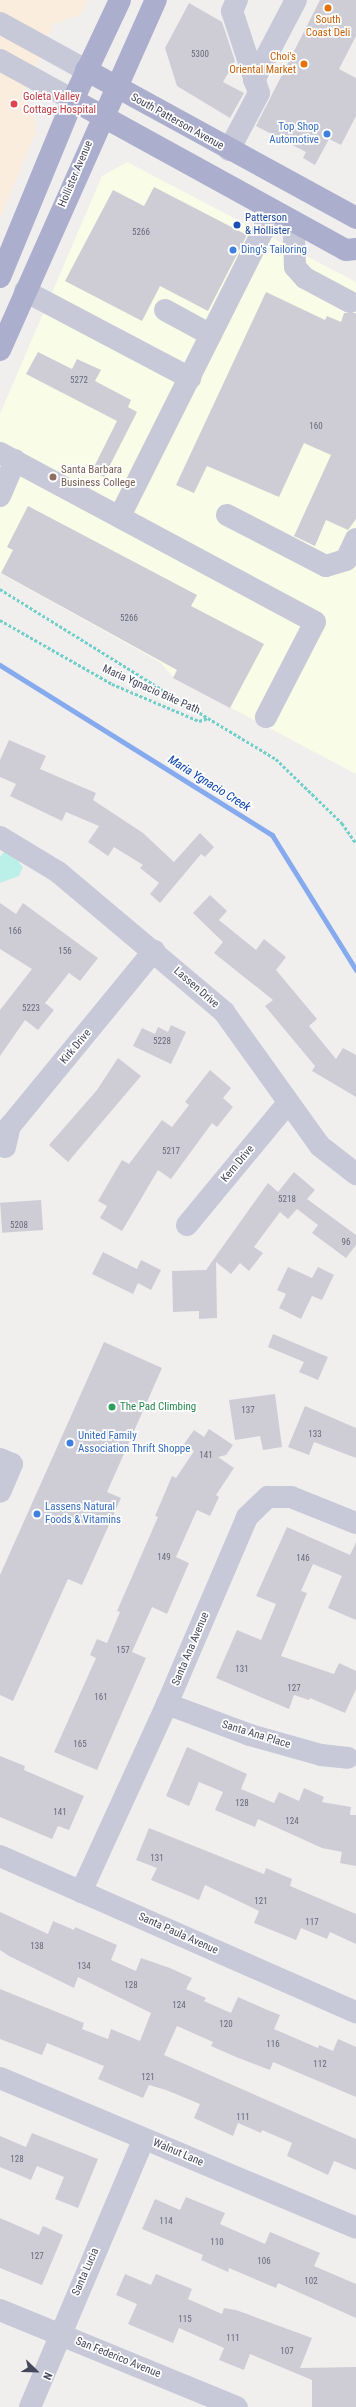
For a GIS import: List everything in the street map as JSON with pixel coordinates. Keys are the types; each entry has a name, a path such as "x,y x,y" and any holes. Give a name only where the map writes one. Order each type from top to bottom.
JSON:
{"main road":[{"path":"0,277 73,100 120,0"},
{"name":"Hollister Avenue","path":"0,350 101,117 156,0"},
{"name":"South Patterson Avenue","path":"86,70 229,150 356,218"},
{"path":"73,100 101,117 346,250 356,249"}],"street":[{"path":"229,150 259,93 232,11 237,0"},
{"path":"254,80 296,0"},
{"name":"South Patterson Avenue","path":"0,23 86,70"},
{"path":"0,60 73,100"},
{"path":"120,516 274,211"},
{"path":"299,225 294,239 296,267 305,278 350,302"},
{"path":"25,291 190,378"},
{"path":"165,310 211,335"},
{"path":"0,496 8,456 315,622 266,717"},
{"path":"227,515 326,566 346,560 356,539"},
{"name":"Lassen Drive","path":"0,837 58,872 154,951 224,1012 320,1146 356,1174"},
{"name":"Kirk Drive","path":"4,1147 10,1126 154,951"},
{"name":"Kern Drive","path":"187,1225 288,1103"},
{"path":"0,1459 12,1464 0,1492"},
{"name":"Santa Ana Avenue","path":"81,1892 167,1704 247,1517 268,1496 290,1497 356,1524"},
{"name":"Santa Ana Place","path":"167,1704 250,1735 321,1754 348,1758"},
{"name":"Santa Paula Avenue","path":"0,1856 356,2012"},
{"name":"Walnut Lane","path":"0,2078 356,2228"},
{"name":"Santa Lucia","path":"30,2407 59,2334 144,2139"},
{"name":"San Federico Avenue","path":"0,2310 237,2407"}],"path":[{"path":"0,589 208,718"},
{"name":"Maria Ygnacio Bike Path","path":"0,620 112,684 199,721 208,718 284,766 342,823 356,843"}],"shaded area":[{"name":"Goleta Valley Cottage Hospital","path":"0,0 88,0 81,15 53,24 24,96 33,112 36,132 0,219"},
{"path":"127,162 356,282 356,774 173,677 160,662 0,573 0,414 102,176"},
{"path":"5,851 21,858 19,863 23,867 19,876 0,883 0,857"}],"building":[{"path":"320,0 356,0 356,36 339,69 356,78 356,116 341,145 329,139 315,165 303,158 306,152 256,126"},
{"path":"189,3 222,22 235,61 223,82 244,93 230,118 177,86 165,48"},
{"path":"154,187 247,235 208,311 160,286 142,321 65,281 113,190 144,206"},
{"path":"266,292 325,320 327,316 341,322 344,313 356,313 356,519 348,530 326,520 315,546 294,536 331,455 304,443 279,497 207,466 194,493 176,485"},
{"path":"38,352 72,369 77,359 101,370 95,381 131,400 128,407 137,412 104,477 92,471 117,421 26,374"},
{"path":"28,506 197,595 191,606 264,644 230,708 173,678 177,670 1,573 13,550 7,547"},
{"path":"9,740 46,756 40,769 96,793 93,800 143,833 174,862 200,833 214,847 205,857 201,854 160,903 150,894 159,883 140,868 143,865 114,847 108,856 88,842 99,826 66,812 62,821 10,796 16,784 0,777 0,760"},
{"path":"210,895 227,911 219,920 256,950 264,939 286,957 276,970 317,1019 309,1026 336,1059 343,1048 356,1055 356,1097 312,1071 315,1066 265,1006 273,1000 214,953 223,942 193,913"},
{"path":"0,903 16,914 23,903 98,958 80,981 69,973 45,1003 54,1010 38,1030 25,1020 0,1056 0,1010 32,969 0,949"},
{"path":"171,1025 186,1032 171,1064 133,1046 142,1028 155,1034 158,1027 168,1032"},
{"path":"118,1058 141,1076 68,1162 49,1145 97,1090"},
{"path":"210,1070 231,1088 223,1098 233,1107 217,1127 212,1123 171,1179 158,1170 122,1231 100,1218 107,1206 98,1201 122,1160 129,1164 162,1120 172,1127 189,1105 185,1102"},
{"path":"294,1172 315,1190 307,1199 356,1235 356,1245 346,1258 312,1233 318,1225 297,1209 288,1219 280,1212 254,1247 263,1253 249,1271 240,1263 231,1274 216,1262 217,1318 199,1319 199,1311 173,1312 172,1271 206,1270 268,1183 278,1192"},
{"path":"41,1200 43,1230 2,1233 0,1203"},
{"path":"103,1252 137,1269 141,1260 161,1270 151,1290 138,1283 133,1294 92,1274"},
{"path":"288,1267 312,1278 318,1267 334,1275 322,1300 312,1296 301,1319 279,1308 286,1294 277,1290"},
{"path":"273,1334 328,1357 318,1380 299,1372 304,1362 268,1347"},
{"path":"104,1342 162,1368 107,1492 121,1498 82,1585 68,1579 13,1701 0,1695 0,1575"},
{"path":"275,1394 282,1447 263,1450 260,1436 235,1440 229,1400"},
{"path":"305,1406 356,1428 356,1458 314,1442 309,1455 288,1447"},
{"path":"209,1429 233,1445 226,1455 218,1457 234,1468 216,1495 219,1497 210,1516 197,1510 176,1557 189,1563 167,1614 152,1607 132,1652 146,1658 97,1770 54,1752 96,1658 90,1655 97,1639 107,1643 120,1612 117,1611 158,1517 155,1516 172,1476 176,1478 194,1451 184,1444 194,1430 204,1437"},
{"path":"287,1527 350,1555 356,1542 356,1620 328,1608 342,1576 313,1564 301,1591 307,1593 281,1656 334,1674 339,1663 356,1671 356,1689 345,1713 310,1698 309,1700 294,1695 289,1709 216,1678 237,1630 261,1640 276,1604 256,1596"},
{"path":"187,1747 247,1774 241,1789 274,1803 279,1792 299,1801 304,1788 324,1797 322,1802 351,1807 350,1815 356,1815 356,1866 340,1863 342,1852 322,1848 258,1819 255,1827 215,1810 223,1792 199,1782 189,1806 166,1796"},
{"path":"0,1756 25,1766 24,1770 84,1796 69,1830 58,1826 52,1839 0,1817"},
{"path":"149,1828 264,1874 266,1868 292,1879 290,1886 356,1914 356,1944 330,1932 327,1939 301,1928 296,1940 254,1923 259,1911 205,1885 199,1900 151,1880 157,1868 136,1860"},
{"path":"0,1912 48,1934 53,1921 74,1930 75,1927 117,1945 111,1960 136,1971 141,1958 170,1968 192,1978 186,1989 206,1998 204,2001 231,2013 238,1997 280,2015 274,2029 318,2048 319,2045 333,2051 338,2039 356,2047 356,2097 273,2062 270,2070 236,2057 211,2046 213,2042 177,2026 164,2055 356,2139 356,2170 334,2161 328,2175 287,2156 292,2143 262,2130 261,2133 238,2123 233,2136 194,2118 200,2104 166,2090 149,2085 143,2098 98,2079 104,2066 47,2043 42,2055 0,2039 0,1989 84,2023 82,2029 108,2039 111,2029 140,2041 151,2013 78,1977 74,1988 9,1956 0,1950"},
{"path":"32,2133 98,2159 78,2208 55,2199 64,2177 37,2166 31,2180 0,2167 0,2136 26,2147"},
{"path":"186,2197 225,2213 220,2224 265,2244 270,2232 320,2253 314,2266 356,2284 356,2318 278,2283 276,2288 229,2268 228,2272 201,2260 203,2255 142,2229 155,2199 180,2210"},
{"path":"0,2218 39,2235 43,2226 63,2235 42,2285 0,2268"},
{"path":"125,2274 151,2285 156,2274 192,2289 188,2299 222,2314 224,2308 236,2310 312,2338 300,2368 356,2367 356,2407 312,2407 312,2380 250,2354 244,2370 219,2360 224,2348 179,2328 173,2343 128,2324 137,2304 116,2295"}],"waterway":[{"name":"Maria Ygnacio Creek","path":"0,665 272,835 356,970"}],"place":[{"name":"South Coast Deli","path":"328,8"},
{"name":"Choi's Oriental Market","path":"304,64"},
{"name":"Goleta Valley Cottage Hospital","path":"14,104"},
{"name":"Top Shop Automotive","path":"327,134"},
{"name":"Patterson & Hollister","path":"237,225"},
{"name":"Ding's Tailoring","path":"233,250"},
{"name":"Santa Barbara Business College","path":"53,477"},
{"name":"The Pad Climbing","path":"112,1407"},
{"name":"United Family Association Thrift Shoppe","path":"70,1443"},
{"name":"Lassens Natural Foods & Vitamins","path":"37,1514"}]}
